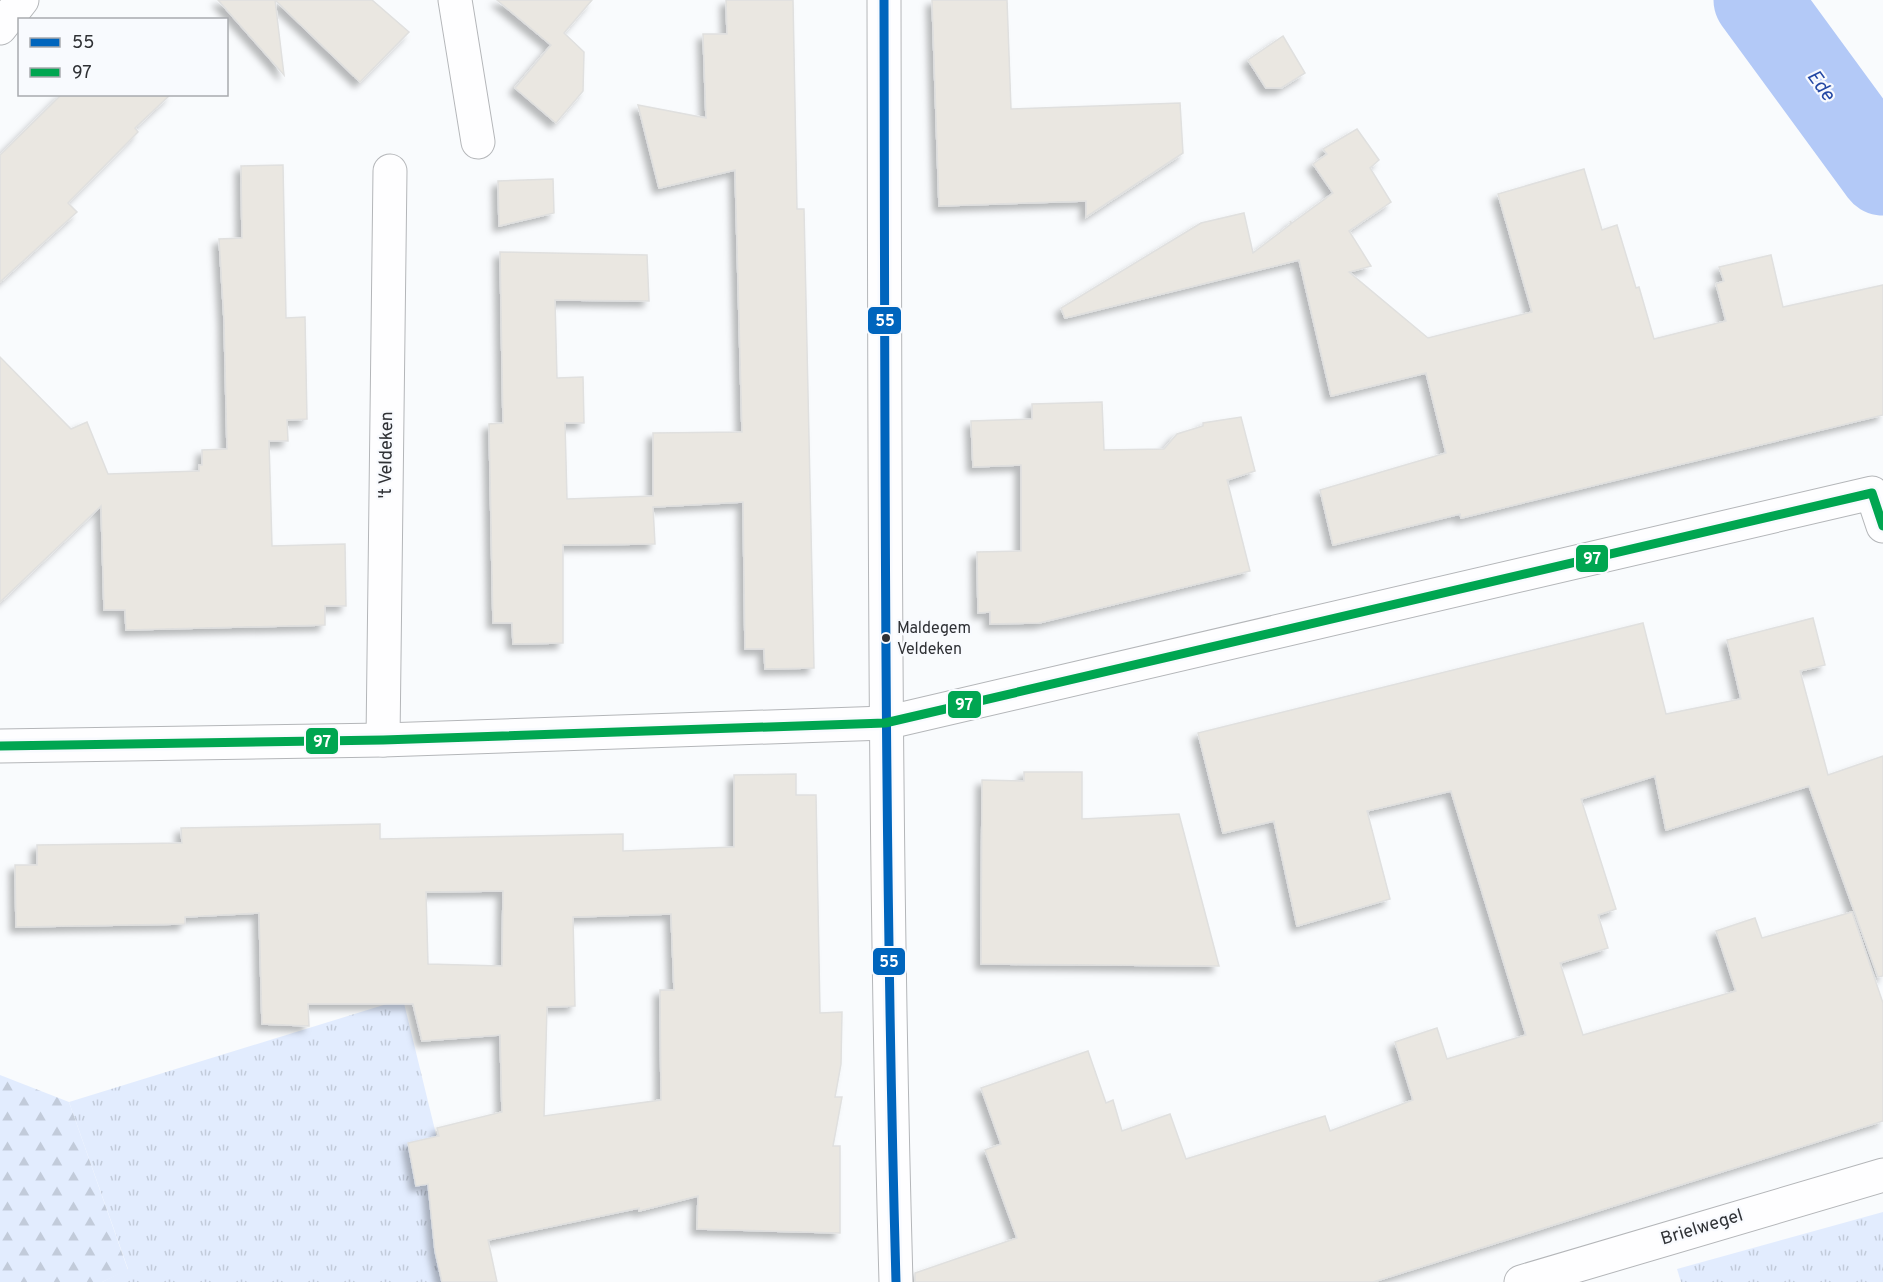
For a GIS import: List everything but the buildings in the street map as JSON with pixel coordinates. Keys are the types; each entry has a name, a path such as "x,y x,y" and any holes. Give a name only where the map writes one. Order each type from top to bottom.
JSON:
{"street":[{"path":"0,28 22,0"},
{"path":"455,0 478,142"},
{"path":"884,0 885,723 888,977 896,1282"},
{"name":"'t Veldeken","path":"383,740 390,171"},
{"path":"0,746 383,740 885,723 1872,493 1883,526"},
{"name":"Brielwegel","path":"1521,1282 1883,1175"}],"green space":[{"path":"403,999 472,1282 102,1282 128,1269 69,1102"},
{"path":"0,1075 69,1102 128,1270 102,1282 0,1282"},
{"path":"1883,1212 1883,1282 1681,1282 1677,1269"}],"waterway":[{"name":"Ede","path":"1757,0 1883,172"}],"transit line":[{"name":"55","path":"884,0 887,801 896,1282"},
{"name":"97","path":"0,746 383,740 885,723 1872,493 1883,526"}],"place":[{"name":"Maldegem Veldeken","path":"886,638"}]}
